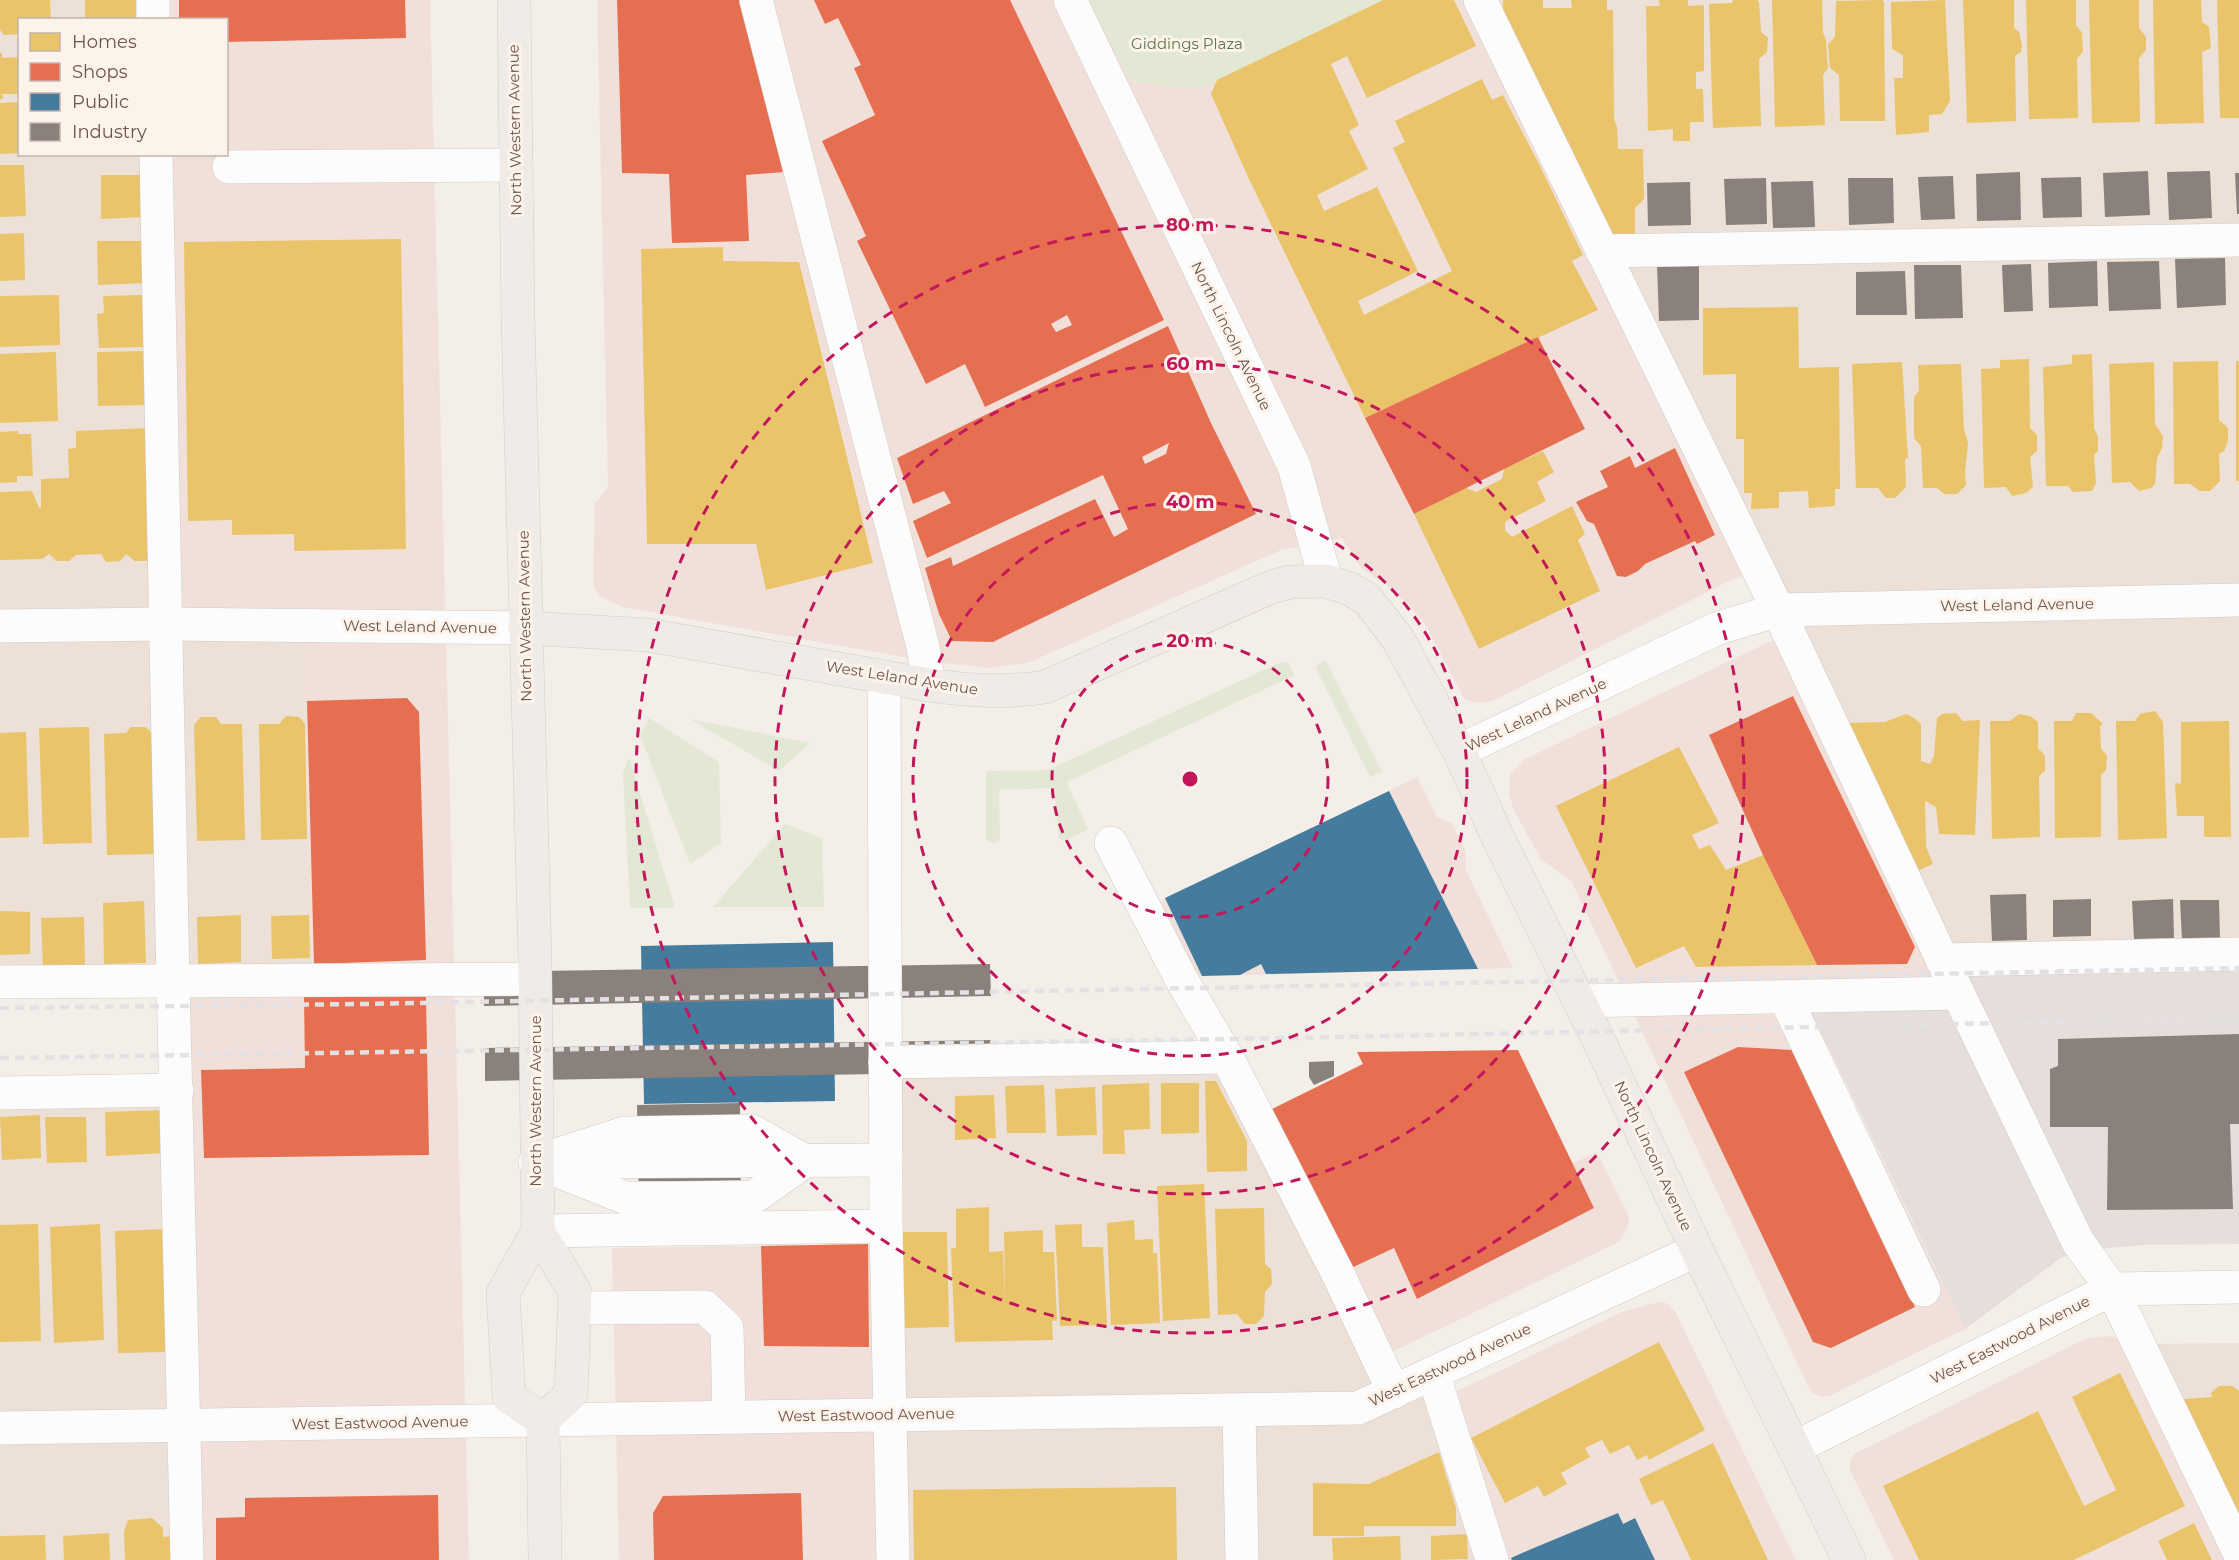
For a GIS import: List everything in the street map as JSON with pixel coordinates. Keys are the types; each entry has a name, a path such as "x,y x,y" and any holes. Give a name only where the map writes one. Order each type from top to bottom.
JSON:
{"main road":[{"name":"North Western Avenue","path":"514,0 525,628 535,979 535,1162 538,1231 575,1292 571,1394 543,1420"},
{"name":"West Leland Avenue","path":"525,628 648,635 929,685 968,691 1014,692 1046,687 1271,588 1290,582 1326,581 1359,594 1367,599 1378,612 1398,639 1459,751"},
{"name":"North Lincoln Avenue","path":"1459,751 1499,840 1849,1560"},
{"path":"538,1231 502,1293 509,1397 543,1420 545,1560"}],"street":[{"path":"153,0 153,18"},
{"path":"756,0 923,647 929,685"},
{"name":"North Lincoln Avenue","path":"1070,0 1294,466 1326,581"},
{"path":"1480,0 1778,610 1942,960 2078,1242 2112,1289 2239,1552"},
{"path":"156,156 172,981 177,1090 187,1560"},
{"path":"229,167 516,165"},
{"path":"1602,251 2239,240"},
{"name":"West Leland Avenue","path":"1459,751 1718,628 1778,610 2239,600"},
{"name":"West Leland Avenue","path":"0,626 166,624 525,628"},
{"path":"884,677 886,1226 893,1560"},
{"path":"1111,843 1180,977 1227,1057 1338,1274 1394,1392"},
{"path":"1942,960 2239,954"},
{"path":"0,982 535,979"},
{"path":"1579,1001 1958,993"},
{"path":"1785,997 1924,1290"},
{"path":"885,1062 1227,1057"},
{"path":"0,1093 177,1090"},
{"path":"535,1162 625,1134 752,1131 805,1161 886,1160"},
{"path":"535,1162 626,1198 678,1198 754,1197 805,1161"},
{"path":"538,1231 886,1226"},
{"name":"West Eastwood Avenue","path":"0,1428 1358,1408 1697,1250"},
{"name":"West Eastwood Avenue","path":"1794,1448 2112,1289 2239,1287"},
{"path":"574,1308 705,1307 727,1328 729,1417"},
{"path":"1433,1373 1492,1560"},
{"path":"1239,1410 1242,1560"}],"shaded area":[{"path":"0,0 161,0 161,18 18,18 18,156 165,156 303,611 313,980 0,982"},
{"path":"161,0 430,0 469,1560 191,1560 173,981 313,980 303,611 175,615 165,156 228,156 228,18 161,18"},
{"path":"597,0 1480,0 1759,571 1733,579 1495,700 1482,703 1465,700 1425,624 1409,605 1385,584 1361,568 1342,538 1281,550 1028,663 989,668 925,661 623,607 601,597 593,586 595,503 608,487"},
{"path":"1480,0 2239,0 2239,954 1942,960"},
{"path":"1792,638 1958,993 1825,1044 1965,1329 1831,1395 1821,1397 1813,1393 1807,1384 1572,882 1541,859 1514,811 1509,794 1510,774 1525,759 1771,641"},
{"path":"1417,777 1437,817 1452,823 1466,852 1465,868 1513,968 1180,977 1145,909"},
{"path":"2239,954 2239,1244 2145,1245 2083,1250 2061,1258 1965,1329 1804,997 1957,993 1942,960"},
{"path":"1227,1057 1394,1392 1433,1373 1491,1560 893,1560 885,1062"},
{"path":"177,1090 191,1560 0,1560 0,1093"},
{"path":"1597,1152 1629,1217 1627,1228 1619,1242 1378,1359 1338,1274"},
{"path":"887,1244 893,1560 619,1560 612,1248"},
{"path":"1659,1302 1666,1303 1675,1311 1796,1560 1491,1560 1441,1399 1622,1312"},
{"path":"2107,1336 2138,1344 2239,1560 1894,1560 1850,1470 1850,1460 1854,1454 2085,1339"},
{"path":"2239,1343 2239,1552 2138,1344"}],"green space":[{"name":"Giddings Plaza","path":"1089,0 1383,0 1200,89 1133,82 1128,78"},
{"path":"1326,661 1382,772 1370,777 1315,666"},
{"path":"1281,662 1288,663 1295,675 1067,782 1088,830 1063,841 1059,838 1054,788 999,790 1000,840 993,843 986,840 986,771 1048,770"},
{"path":"649,718 719,762 721,843 690,864 640,735"},
{"path":"690,719 810,743 779,771"},
{"path":"629,757 675,908 630,908 623,774"},
{"path":"785,824 822,838 824,907 713,907"}],"building: Homes":[{"path":"0,0 50,0 51,18 18,18 18,34 4,35 0,30"},
{"path":"85,0 138,0 139,18 85,18"},
{"path":"1383,0 1454,0 1476,46 1367,98 1347,56 1331,64 1359,125 1349,131 1368,169 1317,195 1324,211 1377,187 1418,271 1358,301 1364,315 1452,271 1393,148 1405,142 1395,121 1482,79 1492,100 1503,95 1540,166 1583,255 1572,261 1598,310 1365,418 1248,177 1211,94 1217,80"},
{"path":"1503,0 1543,0 1543,8 1572,8 1571,0 1607,0 1607,10 1613,10 1614,119 1617,127 1618,149 1643,149 1644,199 1635,208 1635,235 1611,235 1503,12"},
{"path":"1659,0 1688,0 1688,6 1704,5 1704,71 1696,72 1696,89 1703,89 1704,122 1690,122 1690,141 1673,141 1673,129 1648,131 1646,6 1660,6"},
{"path":"1733,0 1757,0 1759,2 1761,32 1768,38 1767,52 1759,59 1761,126 1713,128 1709,4 1732,3"},
{"path":"1772,0 1822,0 1823,32 1826,40 1828,68 1823,75 1825,125 1775,127"},
{"path":"1882,0 1884,2 1885,121 1840,121 1839,75 1830,68 1828,44 1835,37 1836,1"},
{"path":"1945,0 1950,101 1942,114 1929,115 1929,132 1896,135 1894,78 1903,78 1903,55 1892,49 1891,2"},
{"path":"1963,0 2014,0 2014,28 2019,32 2022,45 2021,52 2015,56 2016,121 1967,123"},
{"path":"2026,0 2076,0 2076,25 2082,33 2083,52 2077,58 2078,118 2029,119"},
{"path":"2089,0 2139,0 2139,28 2146,37 2146,50 2139,58 2140,122 2092,123"},
{"path":"2153,0 2201,0 2202,22 2209,27 2211,48 2202,52 2204,123 2155,124"},
{"path":"2217,0 2239,0 2239,118 2220,118"},
{"path":"0,53 2,53 2,58 18,57 18,94 2,94 3,99 0,99"},
{"path":"18,102 18,153 0,154 0,103"},
{"path":"0,165 24,165 26,216 0,217"},
{"path":"101,175 141,175 143,217 101,219"},
{"path":"24,233 25,280 0,281 0,234"},
{"path":"401,239 406,549 294,551 294,534 232,535 232,520 188,521 184,242"},
{"path":"97,241 146,241 146,283 98,285"},
{"path":"723,247 723,261 799,262 873,563 766,590 756,544 647,544 641,249"},
{"path":"59,295 60,345 0,347 0,296"},
{"path":"144,295 146,347 99,348 97,314 104,313 103,296"},
{"path":"1798,307 1799,368 1839,367 1840,489 1835,489 1835,506 1809,508 1808,491 1779,492 1779,508 1751,509 1752,493 1744,493 1744,439 1736,439 1736,374 1703,375 1703,308"},
{"path":"144,351 146,405 98,406 97,352"},
{"path":"56,352 58,421 0,423 0,354"},
{"path":"2092,354 2094,428 2098,437 2098,451 2094,455 2096,483 2092,491 2073,492 2068,486 2046,486 2043,367 2072,364 2072,355"},
{"path":"2029,359 2030,428 2037,435 2037,451 2030,457 2033,487 2026,493 2012,496 2006,487 1984,488 1981,369 2000,368 2000,360"},
{"path":"2218,361 2219,420 2228,428 2228,441 2224,451 2219,454 2220,481 2210,491 2200,491 2190,484 2174,484 2173,362"},
{"path":"2236,361 2239,361 2239,481 2236,481"},
{"path":"1902,362 1908,458 1905,459 1906,487 1895,498 1886,498 1878,488 1856,488 1852,364"},
{"path":"2154,362 2155,424 2163,436 2162,448 2157,458 2155,484 2151,488 2139,491 2130,482 2112,483 2109,364"},
{"path":"1961,364 1964,429 1968,443 1966,485 1957,494 1944,494 1937,488 1923,488 1921,446 1914,438 1914,397 1919,391 1918,365"},
{"path":"151,428 148,561 135,561 126,554 120,561 106,562 101,554 76,555 69,561 57,561 49,554 42,559 0,560 0,492 32,491 41,508 41,479 69,478 68,449 76,448 76,431"},
{"path":"18,431 18,434 31,434 33,476 17,476 17,482 0,483 0,432"},
{"path":"1543,451 1554,472 1537,482 1546,501 1505,522 1505,530 1512,537 1572,506 1585,534 1578,540 1600,591 1479,649 1414,514 1466,488 1476,492 1502,479 1504,469"},
{"path":"2155,711 2163,722 2167,838 2118,840 2116,721 2135,721 2140,714"},
{"path":"1956,713 1963,721 1980,720 1975,835 1939,834 1936,807 1925,801 1926,847 1933,864 1919,870 1846,723 1885,722 1906,714 1921,724 1921,761 1930,764 1934,756 1937,718 1942,714"},
{"path":"2076,713 2091,713 2103,724 2100,726 2101,749 2107,755 2106,770 2101,775 2101,837 2055,838 2054,721 2072,721"},
{"path":"2019,714 2030,716 2038,722 2038,748 2045,756 2045,771 2039,776 2040,837 1992,839 1990,721 2010,721"},
{"path":"286,716 299,717 305,724 307,839 261,840 259,724 279,724"},
{"path":"201,717 216,717 221,724 242,724 245,840 197,841 194,725"},
{"path":"2229,721 2231,837 2204,837 2204,816 2177,816 2175,783 2181,784 2181,722"},
{"path":"89,727 92,843 43,844 39,728"},
{"path":"131,727 145,727 152,733 156,854 107,855 104,734 126,733"},
{"path":"26,732 29,837 0,838 0,733"},
{"path":"1679,747 1719,823 1692,835 1699,849 1710,845 1726,870 1763,855 1817,965 1696,967 1684,946 1636,968 1556,806"},
{"path":"144,901 146,963 104,964 103,903"},
{"path":"0,911 30,912 30,954 0,955"},
{"path":"241,915 241,962 198,964 197,917"},
{"path":"309,915 310,958 272,959 271,916"},
{"path":"84,917 85,967 43,967 41,918"},
{"path":"1205,1081 1216,1081 1247,1141 1247,1171 1207,1172"},
{"path":"1149,1083 1150,1129 1124,1130 1125,1154 1103,1154 1102,1085"},
{"path":"1161,1083 1199,1083 1199,1133 1161,1134"},
{"path":"1044,1085 1046,1133 1007,1133 1005,1086"},
{"path":"1095,1087 1097,1135 1057,1136 1055,1089"},
{"path":"994,1095 996,1138 955,1140 955,1096"},
{"path":"166,1110 168,1153 106,1156 105,1112"},
{"path":"40,1115 41,1158 2,1160 0,1117"},
{"path":"45,1117 86,1117 87,1162 47,1163"},
{"path":"1204,1184 1210,1318 1163,1321 1157,1186"},
{"path":"989,1207 989,1252 1003,1251 1005,1300 1004,1232 1043,1230 1043,1252 1054,1252 1057,1321 1052,1321 1053,1340 955,1342 951,1248 956,1248 956,1209"},
{"path":"1264,1208 1265,1264 1271,1269 1272,1284 1265,1292 1264,1316 1256,1324 1245,1324 1237,1314 1218,1315 1215,1209"},
{"path":"1134,1220 1135,1240 1153,1239 1153,1253 1157,1253 1160,1323 1111,1325 1107,1223"},
{"path":"38,1224 41,1341 0,1342 0,1225"},
{"path":"100,1224 104,1340 54,1343 50,1227"},
{"path":"1082,1224 1082,1247 1103,1247 1107,1325 1060,1326 1055,1225"},
{"path":"166,1229 170,1352 118,1353 115,1231"},
{"path":"902,1232 947,1232 949,1327 905,1328"},
{"path":"1659,1342 1705,1430 1649,1460 1647,1455 1637,1460 1629,1445 1610,1454 1602,1440 1585,1448 1590,1457 1561,1473 1567,1484 1544,1497 1538,1486 1505,1503 1471,1438"},
{"path":"2120,1373 2185,1506 2074,1560 1919,1560 1883,1486 2038,1411 2084,1506 2116,1490 2072,1397"},
{"path":"2219,1386 2232,1386 2239,1391 2239,1536 2175,1400 2212,1397 2211,1393"},
{"path":"1713,1443 1768,1560 1691,1560 1663,1500 1651,1505 1639,1479"},
{"path":"1439,1452 1456,1508 1456,1526 1364,1526 1364,1536 1313,1536 1313,1483 1369,1484"},
{"path":"1176,1487 1177,1560 914,1560 913,1490"},
{"path":"152,1518 163,1528 163,1537 176,1536 177,1560 125,1560 124,1532 128,1520"},
{"path":"2194,1523 2212,1560 2167,1560 2158,1541"},
{"path":"109,1533 110,1560 64,1560 63,1536"},
{"path":"1467,1534 1468,1559 1431,1560 1431,1536"},
{"path":"45,1535 46,1560 0,1560 0,1536"},
{"path":"1400,1536 1401,1560 1333,1560 1332,1538"}],"building: Shops":[{"path":"179,0 405,0 406,38 228,42 228,18 179,18"},
{"path":"617,0 740,0 784,172 746,175 749,241 672,243 669,174 622,173"},
{"path":"814,0 1010,0 1164,320 985,407 965,364 926,384 857,241 866,236 822,141 875,115 854,68 861,65 838,18 825,24","holes":["1067,315 1072,325 1056,332 1051,324"]},
{"path":"1168,326 1211,423 1256,514 993,642 952,641 939,614 925,568 951,557 953,566 1095,499 1114,537 1128,529 1103,475 927,558 913,521 951,503 944,491 913,504 897,458","holes":["1169,443 1166,454 1145,464 1142,457"]},
{"path":"1538,337 1585,429 1414,514 1365,418"},
{"path":"1675,448 1715,535 1697,544 1695,541 1645,564 1638,571 1626,577 1617,576 1594,524 1587,521 1576,502 1608,487 1600,471 1630,456 1635,468"},
{"path":"1793,696 1915,947 1907,964 1817,965 1763,855 1709,735"},
{"path":"407,698 419,712 426,960 314,964 307,701"},
{"path":"304,997 426,997 429,1155 204,1158 201,1070 305,1068"},
{"path":"1738,1047 1792,1050 1915,1307 1831,1348 1813,1342 1684,1072"},
{"path":"1518,1050 1594,1208 1417,1299 1394,1248 1347,1270 1268,1111 1363,1064 1357,1052"},
{"path":"868,1244 869,1347 764,1346 761,1246"},
{"path":"801,1493 803,1560 654,1560 653,1513 663,1496"},
{"path":"438,1495 439,1560 216,1560 216,1518 245,1517 245,1498"}],"building: Public":[{"path":"1389,791 1478,969 1266,974 1261,964 1240,975 1202,976 1165,898"},
{"path":"833,942 835,1101 644,1104 641,946"},
{"path":"1618,1513 1623,1524 1635,1518 1655,1560 1512,1560 1511,1558 1529,1550"}],"building: Industry":[{"path":"2148,171 2150,215 2105,217 2103,173"},
{"path":"2210,171 2212,218 2169,220 2167,172"},
{"path":"2020,172 2021,220 1977,221 1976,174"},
{"path":"2235,173 2239,173 2239,214 2237,214"},
{"path":"1953,176 1955,219 1921,220 1918,177"},
{"path":"2081,177 2082,217 2043,218 2041,178"},
{"path":"1766,178 1767,224 1726,225 1724,179"},
{"path":"1848,178 1893,178 1894,223 1849,225"},
{"path":"1813,181 1815,227 1773,228 1771,182"},
{"path":"1690,182 1691,225 1648,226 1647,183"},
{"path":"2225,258 2226,305 2177,308 2175,259"},
{"path":"2097,261 2098,306 2049,308 2048,263"},
{"path":"2159,261 2161,309 2109,311 2107,262"},
{"path":"2031,264 2033,311 2004,312 2002,265"},
{"path":"1657,265 1699,265 1699,320 1659,321"},
{"path":"1914,265 1961,265 1963,318 1915,319"},
{"path":"1905,271 1907,315 1856,315 1856,272"},
{"path":"2026,894 2027,940 1992,941 1990,895"},
{"path":"2091,899 2091,936 2053,937 2053,900"},
{"path":"2173,899 2174,938 2134,939 2132,901"},
{"path":"2180,900 2219,900 2220,939 2182,940"},
{"path":"990,964 991,996 484,1006 484,972"},
{"path":"2239,1034 2239,1124 2230,1124 2233,1209 2107,1210 2108,1127 2050,1127 2050,1069 2058,1066 2058,1039"},
{"path":"991,1040 993,1072 485,1081 485,1048"},
{"path":"1334,1061 1334,1076 1314,1085 1309,1077 1309,1062"},
{"path":"740,1103 741,1205 639,1207 637,1105"}],"railway":[{"path":"0,1008 364,1004 2239,968"},
{"path":"0,1058 1291,1038 2239,1018"}]}
